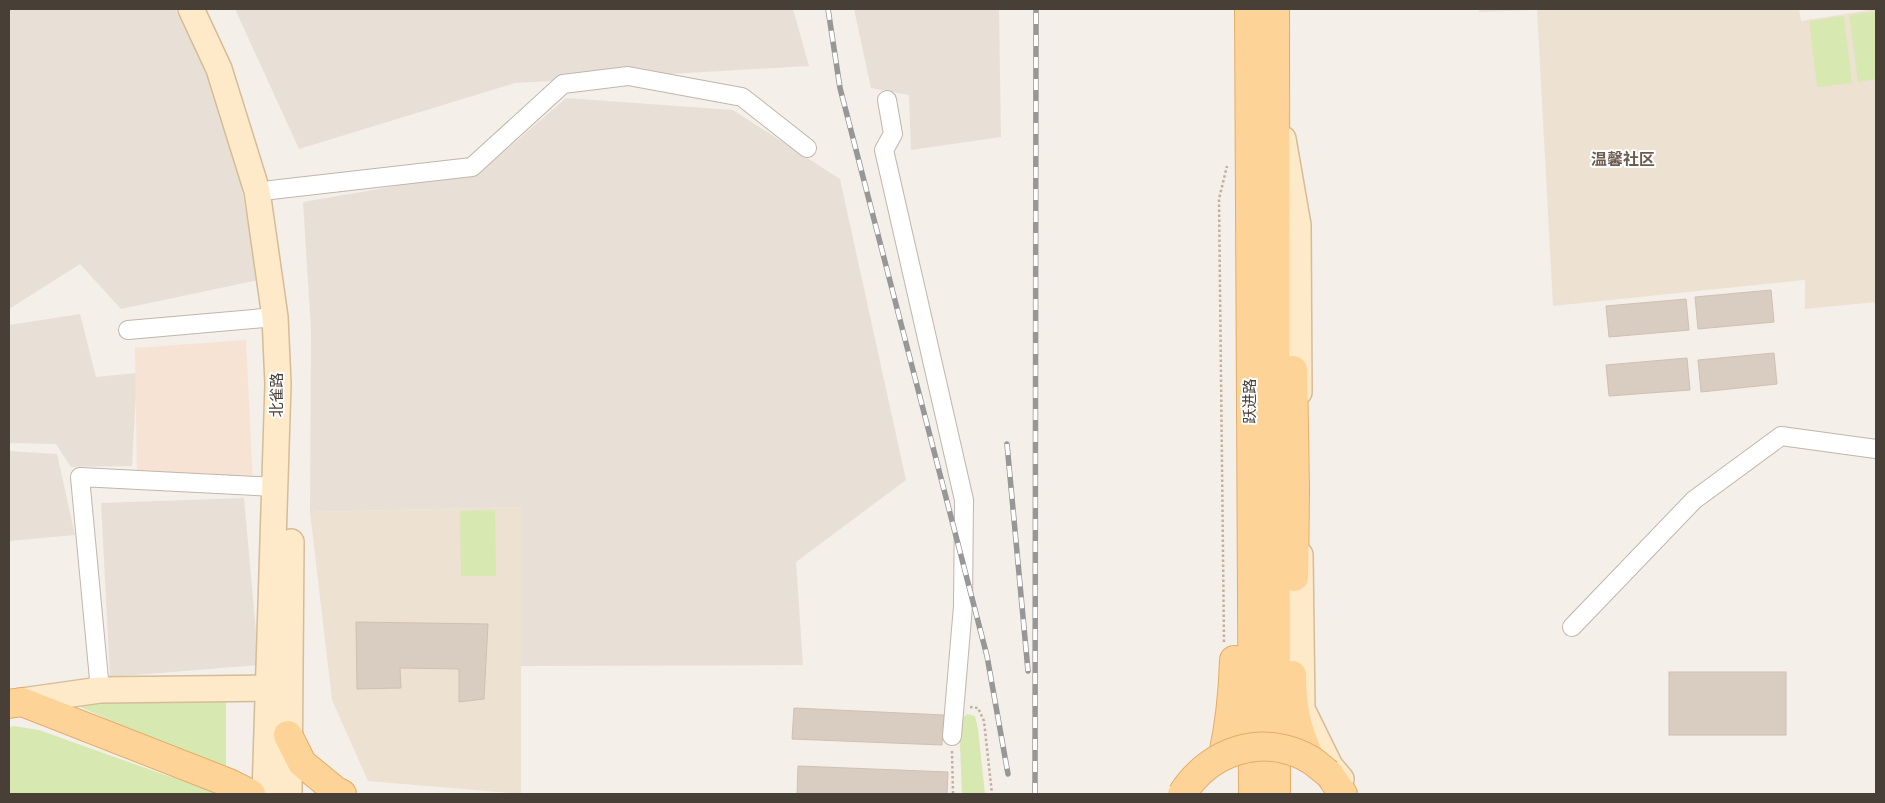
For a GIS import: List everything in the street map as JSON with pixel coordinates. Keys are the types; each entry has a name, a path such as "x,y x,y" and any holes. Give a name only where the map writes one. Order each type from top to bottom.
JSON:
{"main road":[{"name":"跃进路","path":"1249,9 1261,85 1276,794"},
{"name":"跃进路","path":"1253,794 1261,85 1274,9"},
{"path":"1261,85 1291,203 1295,490 1292,700 1301,738 1311,760"},
{"path":"1223,755 1229,730 1233,693 1236,429 1234,205 1261,85"},
{"path":"12,708 30,723 58,730 237,794"},
{"path":"12,708 229,782 251,794"},
{"path":"288,735 302,763 339,792"},
{"path":"1181,794 1201,772 1223,755 1245,748 1268,746 1290,751 1311,760 1329,774 1347,793"}],"street":[{"name":"北雀路","path":"191,9 218,69 257,191 274,317 278,384 265,794"},
{"name":"北雀路","path":"205,9 232,65 271,190 289,315 293,384 288,735 289,794"},
{"path":"271,190 472,167 564,84 628,76 742,97 807,148"},
{"path":"1261,85 1298,225 1302,709 1330,766 1347,793"},
{"path":"887,100 893,134 884,150 964,500 963,606 952,736"},
{"path":"128,330 274,317"},
{"path":"1572,627 1694,500 1782,436 1876,449"},
{"path":"100,690 80,477 276,487"},
{"path":"12,708 100,690 269,688"}],"path":[{"path":"1224,646 1219,199 1229,161"},
{"path":"964,706 978,708 984,721 992,794"},
{"path":"952,736 953,794"}],"shaded area":[{"path":"9,9 175,9 215,90 238,169 258,280 121,309 80,264 9,309"},
{"path":"235,9 793,9 809,66 515,83 299,149"},
{"path":"854,9 999,9 1001,137 911,150 909,95 871,88"},
{"path":"1479,9 1799,9 1801,21 1876,9 1876,302 1805,309 1805,280 1553,306 1537,10 1479,12"},
{"path":"566,98 733,110 840,179 906,480 796,562 803,665 521,666 520,507 310,512 311,329 303,202 482,171"},
{"path":"80,314 96,377 137,373 132,466 71,467 56,444 9,443 9,325"},
{"path":"246,340 253,485 137,475 135,348"},
{"path":"9,451 57,454 75,535 9,541"},
{"path":"244,498 259,665 110,677 101,503"},
{"path":"521,507 521,794 368,781 332,700 310,512"}],"green space":[{"path":"1876,12 1876,79 1858,82 1849,15"},
{"path":"1844,16 1852,83 1817,87 1809,21"},
{"path":"495,510 496,576 461,576 460,511"},
{"path":"226,696 226,773 74,704"},
{"path":"967,714 975,716 978,729 985,794 962,794 959,721"},
{"path":"13,726 39,730 165,775 223,792 223,794 9,794 9,728"}],"building":[{"path":"1771,290 1774,322 1698,329 1695,297"},
{"path":"1686,299 1689,330 1609,337 1606,306"},
{"path":"1774,353 1777,384 1701,392 1698,360"},
{"path":"1687,358 1690,390 1609,396 1606,365"},
{"path":"356,622 488,624 484,699 459,702 459,669 400,668 401,688 357,689"},
{"path":"1669,672 1786,672 1786,735 1669,735"},
{"path":"794,708 944,715 942,745 792,739"},
{"path":"798,766 948,772 947,794 797,794"}],"railway":[{"path":"828,9 840,88 987,656 1008,774"},
{"path":"1035,794 1036,9"},
{"path":"1007,444 1028,671"}],"district":[{"name":"温馨社区","path":"1623,159"}]}
